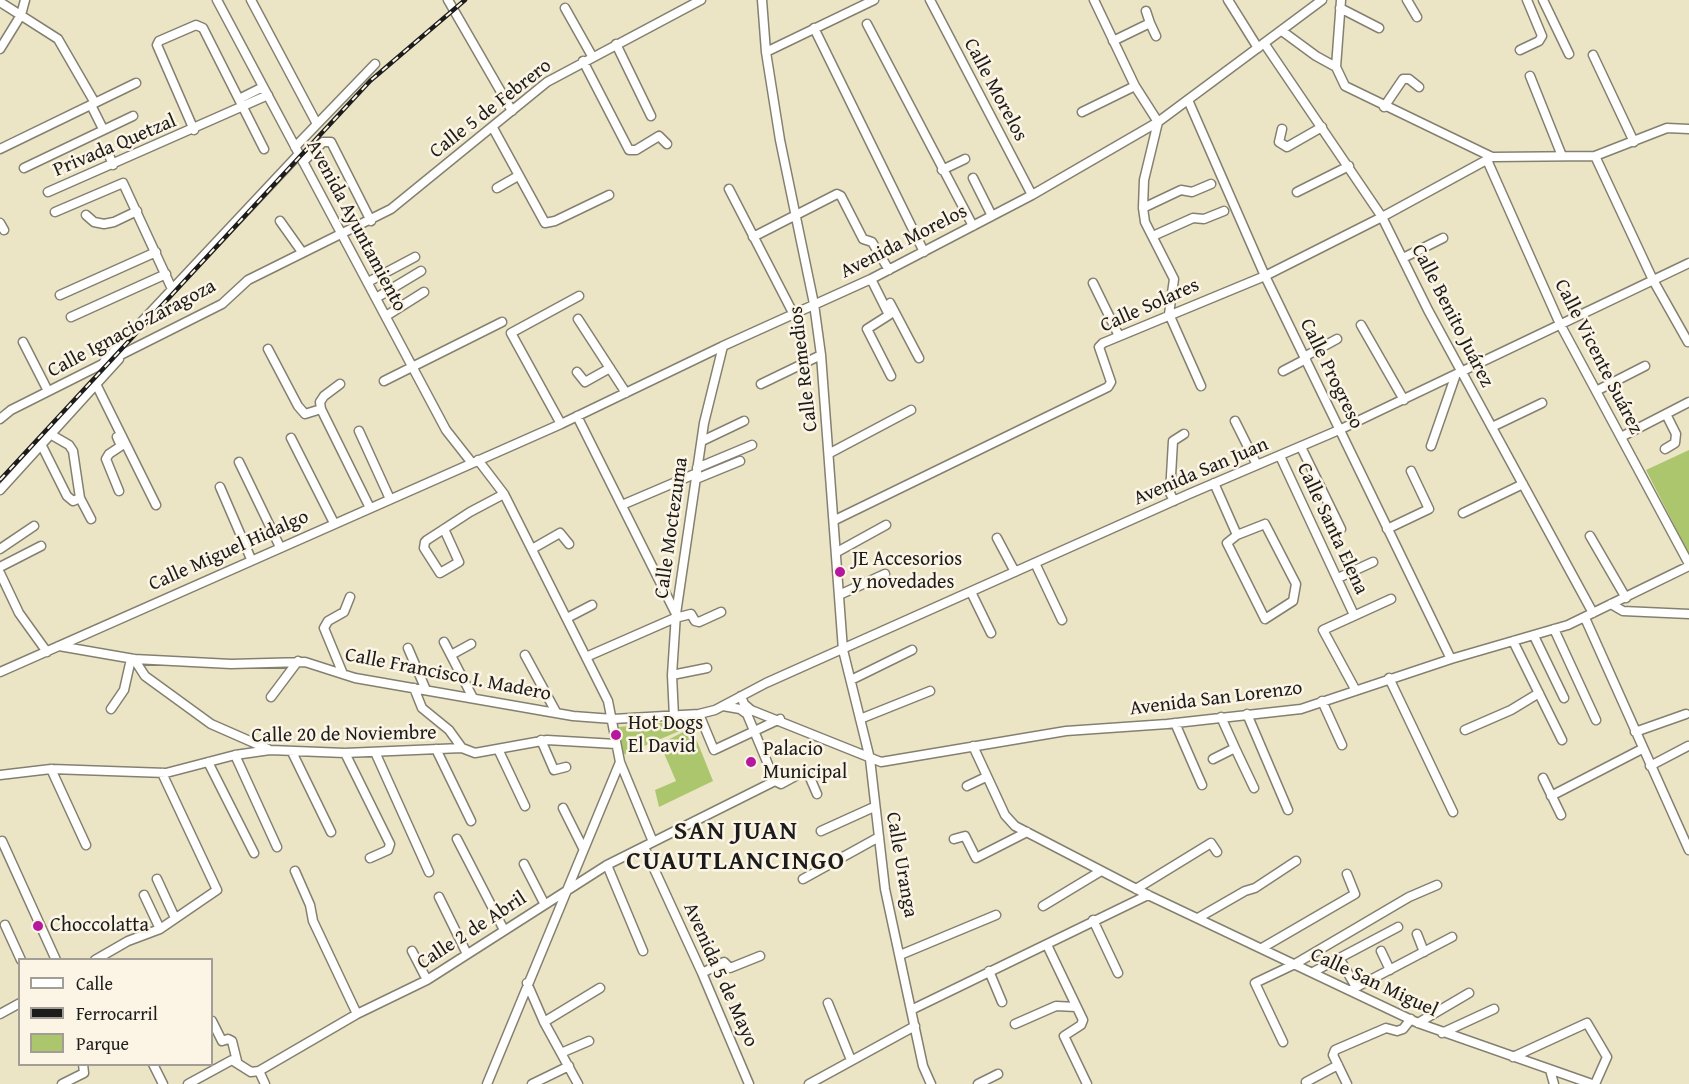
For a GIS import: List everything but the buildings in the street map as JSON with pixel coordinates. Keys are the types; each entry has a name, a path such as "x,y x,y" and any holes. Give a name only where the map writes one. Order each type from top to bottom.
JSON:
{"street":[{"path":"0,49 21,15 25,0"},
{"name":"Avenida Ayuntamiento","path":"217,0 446,430 504,494 608,701 620,762 653,842"},
{"path":"251,0 317,124"},
{"name":"Calle 5 de Febrero","path":"341,234 391,210 547,82 701,0"},
{"name":"Calle Remedios","path":"762,0 766,52 795,215 814,304 821,355 843,650"},
{"path":"766,52 874,0"},
{"name":"Calle Morelos","path":"930,0 1032,195"},
{"name":"Calle Benito Juárez","path":"1228,0 1322,127 1382,217 1458,375 1492,427 1589,616 1642,749 1688,845"},
{"name":"Avenida Morelos","path":"475,462 793,313 874,278 1032,195 1158,122 1322,0"},
{"path":"1407,0 1417,17"},
{"path":"1520,50 1539,41 1542,36 1527,0"},
{"path":"1543,0 1569,54"},
{"path":"1098,1 1113,41 1135,86 1158,122 1144,180 1143,208 1153,236 1174,279 1170,314 1201,386"},
{"path":"0,2 58,39 93,104 103,129"},
{"path":"452,2 512,111"},
{"path":"1336,67 1341,4 1379,28"},
{"path":"565,8 592,56"},
{"path":"1146,11 1156,36"},
{"path":"1113,41 1150,23"},
{"path":"867,24 973,226"},
{"path":"194,130 157,45 159,41 199,26 264,149"},
{"path":"814,28 924,252"},
{"name":"Calle Solares","path":"1282,31 1336,67 1345,86 1490,159"},
{"path":"616,44 651,116"},
{"path":"1593,55 1634,142"},
{"path":"583,61 629,150 633,151 657,136 667,144"},
{"path":"100,366 299,154 317,124 375,64"},
{"path":"1530,76 1562,156"},
{"path":"1384,107 1403,79 1409,79 1419,87"},
{"path":"0,149 136,83"},
{"path":"1082,112 1135,86"},
{"path":"241,103 263,87"},
{"path":"241,103 268,96"},
{"name":"Calle Progreso","path":"1188,100 1265,276 1451,659"},
{"name":"Privada Quetzal","path":"48,192 194,130 241,103"},
{"path":"24,168 133,116"},
{"path":"1282,129 1279,142 1287,147 1322,127"},
{"path":"493,128 545,223 555,221 609,195"},
{"name":"Calle Solares","path":"835,520 1108,387 1111,382 1099,347 1170,314 1265,276 1490,159 1595,156 1667,128 1689,129"},
{"path":"299,154 323,142 331,142 371,221"},
{"path":"107,150 113,165"},
{"path":"1595,156 1653,280 1688,342"},
{"path":"942,170 965,159"},
{"name":"Calle Vicente Suárez","path":"1490,159 1560,324 1689,565"},
{"path":"1298,192 1349,166"},
{"path":"497,188 518,176"},
{"path":"973,178 992,216"},
{"path":"55,212 121,182 125,184 172,289"},
{"path":"1143,208 1181,190 1192,192 1211,184"},
{"path":"729,189 793,313"},
{"path":"753,237 833,195 840,195 863,239 872,242 889,270"},
{"path":"86,215 93,222 104,224 114,222 137,211"},
{"path":"1153,236 1193,218 1204,219 1224,211"},
{"path":"280,221 302,252"},
{"name":"Calle Ignacio Zaragoza","path":"0,419 5,413 222,304 248,280 341,234"},
{"path":"1403,258 1443,238"},
{"path":"60,295 156,252"},
{"path":"368,282 415,257"},
{"name":"Avenida San Juan","path":"723,706 1015,572 1214,483 1340,430 1689,263"},
{"path":"376,298 422,272"},
{"path":"71,317 166,274"},
{"path":"874,278 919,358"},
{"path":"874,278 889,315 867,328 891,376"},
{"path":"1093,283 1119,336"},
{"path":"386,316 424,292"},
{"path":"561,423 511,333 579,296"},
{"path":"578,319 626,393"},
{"path":"384,381 502,322"},
{"path":"1361,325 1404,400"},
{"path":"1283,371 1337,339"},
{"path":"23,342 48,391"},
{"name":"Calle Moctezuma","path":"674,717 672,675 675,616 702,441 723,346"},
{"path":"268,349 297,406 305,414 321,409"},
{"path":"0,490 122,355"},
{"path":"761,384 821,355"},
{"path":"1596,391 1644,366"},
{"path":"578,372 585,382 610,368"},
{"path":"1431,446 1458,375"},
{"path":"340,384 324,396 320,402 321,409 370,508"},
{"path":"95,386 121,443 120,447 109,454 106,459 119,491"},
{"path":"95,386 156,505"},
{"path":"1621,436 1689,402"},
{"path":"1492,427 1542,403"},
{"path":"830,453 911,410"},
{"path":"1665,449 1675,443 1676,434 1666,414"},
{"path":"577,416 675,616"},
{"path":"702,441 744,421"},
{"path":"1235,421 1257,465"},
{"path":"359,431 390,499"},
{"path":"50,434 69,445 73,451 80,498 91,519"},
{"path":"1174,501 1170,493 1173,441 1184,434"},
{"path":"291,438 334,523"},
{"path":"41,444 67,496 73,501 80,498"},
{"path":"622,505 697,473 752,445"},
{"path":"1301,447 1341,529"},
{"name":"Calle Santa Elena","path":"1280,456 1354,615"},
{"path":"697,473 740,461"},
{"path":"239,462 280,547"},
{"name":"Calle Miguel Hidalgo","path":"0,672 251,559 475,462"},
{"path":"1388,529 1429,509 1411,471"},
{"path":"1214,483 1237,535"},
{"path":"1463,513 1522,484"},
{"path":"220,487 251,559"},
{"path":"444,529 459,562 440,573 424,545 444,529 504,494"},
{"path":"1265,524 1284,556 1296,584 1293,601 1265,619 1227,543 1237,535 1265,524"},
{"path":"837,552 886,525"},
{"path":"0,549 34,526"},
{"path":"532,549 560,532 569,544"},
{"path":"1590,536 1626,598"},
{"path":"998,538 1015,572"},
{"path":"0,567 41,546"},
{"path":"1338,578 1374,562"},
{"path":"1035,564 1062,620"},
{"name":"Avenida San Lorenzo","path":"741,696 746,707 780,719 870,759 891,761 1066,731 1175,723 1301,709 1389,678 1554,630 1589,616 1689,565"},
{"path":"0,573 20,612 47,652"},
{"path":"839,595 885,574"},
{"path":"971,592 991,633"},
{"path":"343,674 324,628 328,621 346,609 350,597"},
{"path":"1355,689 1323,630 1391,599"},
{"path":"1611,604 1623,612 1689,614"},
{"path":"567,618 592,605"},
{"path":"586,657 675,616 692,614 695,621 699,622 721,612"},
{"path":"1554,630 1596,720"},
{"path":"1534,636 1564,698"},
{"path":"1513,641 1562,740"},
{"path":"444,642 473,698"},
{"path":"451,655 471,644"},
{"name":"Calle Francisco I. Madero","path":"59,646 133,659 231,664 298,661 315,664 343,674 414,688 556,712 613,719 674,717 699,714 723,706"},
{"path":"408,648 426,690"},
{"name":"Calle Uranga","path":"843,650 870,759 885,889 923,1066 931,1084"},
{"path":"851,680 912,650"},
{"path":"525,655 556,712"},
{"path":"111,709 124,690 133,659"},
{"path":"133,659 145,676 211,724 270,750"},
{"path":"270,697 298,661"},
{"path":"672,675 707,668"},
{"path":"1389,678 1453,812"},
{"path":"414,688 422,708 449,730 462,748"},
{"path":"860,718 930,691"},
{"path":"1465,730 1511,710 1539,693"},
{"path":"1322,701 1342,745"},
{"path":"723,706 740,709 747,714 775,781"},
{"path":"699,714 714,750 780,719"},
{"path":"1246,714 1288,810"},
{"path":"1635,732 1686,714"},
{"path":"1221,717 1254,788"},
{"path":"1175,723 1202,785"},
{"name":"Calle 20 de Noviembre","path":"0,775 51,769 162,773 235,755 270,750 345,753 462,748 475,753 541,741 562,740 616,744"},
{"path":"541,741 553,769 556,771 566,767"},
{"name":"Calle San Miguel","path":"973,746 1005,815 1015,826 1148,895 1295,964 1353,988 1415,1021 1442,1033 1593,1084"},
{"path":"1650,766 1688,746"},
{"path":"1213,759 1235,748"},
{"path":"436,749 471,821"},
{"path":"498,749 525,806"},
{"path":"1551,796 1642,749"},
{"path":"292,752 331,832"},
{"path":"375,752 429,872"},
{"path":"345,753 390,844 388,850 370,858"},
{"path":"235,755 277,847"},
{"path":"208,762 254,853"},
{"path":"487,1084 620,762"},
{"path":"51,769 86,845"},
{"name":"Calle 2 de Abril","path":"259,1071 357,1014 427,980 544,903 607,865 775,781 781,784 805,771 817,794"},
{"path":"99,958 128,941 160,929 218,890 162,773"},
{"path":"967,786 986,777"},
{"path":"1543,778 1561,815"},
{"path":"821,831 874,807"},
{"path":"563,808 583,848"},
{"path":"954,839 965,836 976,858 1027,832"},
{"path":"802,879 879,837"},
{"path":"457,839 504,930"},
{"path":"2,841 55,958"},
{"path":"1136,889 1211,843 1217,852"},
{"name":"Avenida 5 de Mayo","path":"644,847 702,972 749,1084"},
{"path":"1198,918 1245,891 1255,888 1296,861"},
{"path":"524,864 544,903"},
{"path":"607,865 643,951"},
{"path":"295,871 310,905 314,921 357,1014"},
{"path":"1044,906 1101,871"},
{"path":"1262,948 1352,897 1355,890 1347,874"},
{"path":"157,879 175,918"},
{"path":"1283,1042 1255,988 1255,983 1295,964 1409,897 1437,885"},
{"path":"144,895 160,929"},
{"path":"912,1010 1148,895"},
{"path":"439,897 468,954"},
{"path":"900,955 996,915"},
{"path":"1093,920 1118,972"},
{"path":"5,925 20,958"},
{"path":"1313,972 1398,927"},
{"path":"1417,934 1424,952"},
{"path":"1342,963 1353,988 1452,937"},
{"path":"1047,945 1083,1022 1064,1036 1088,1084"},
{"path":"412,951 427,980"},
{"path":"1381,951 1390,970"},
{"path":"702,972 724,962 730,968 760,956"},
{"path":"989,971 1002,1002"},
{"path":"527,983 544,1022 578,1084"},
{"path":"544,1022 600,988"},
{"path":"1347,1084 1333,1055 1335,1050 1386,1028 1397,1031 1403,1029 1469,993"},
{"path":"0,1014 18,1004"},
{"path":"828,1004 851,1060"},
{"path":"1015,1024 1056,1006 1076,1007"},
{"path":"1442,1033 1494,1009"},
{"path":"213,1023 222,1041 228,1039 232,1041 237,1061 251,1072 259,1071 264,1084"},
{"path":"1513,1057 1587,1023 1607,1057 1593,1084"},
{"path":"809,1084 915,1026"},
{"path":"561,1053 589,1041"},
{"path":"188,1084 226,1061 237,1061"},
{"path":"1306,1082 1338,1065"},
{"path":"62,1084 84,1073 83,1066"},
{"path":"154,1066 163,1084"},
{"path":"532,1084 569,1066"},
{"path":"1550,1070 1554,1084"},
{"path":"978,1084 998,1074"}],"green space":[{"path":"1689,450 1689,554 1646,470"},
{"path":"684,721 684,729 623,755 619,727"},
{"path":"689,729 693,731 713,781 659,807 655,790 676,781 660,744"}],"railway":[{"path":"0,480 370,81 465,0"}],"place":[{"name":"JE Accesorios y novedades","path":"840,572"},
{"name":"Hot Dogs El David","path":"616,735"},
{"name":"Palacio Municipal","path":"751,762"},
{"name":"Choccolatta","path":"38,926"}],"district":[{"name":"SAN JUAN CUAUTLANCINGO","path":"736,847"}]}
